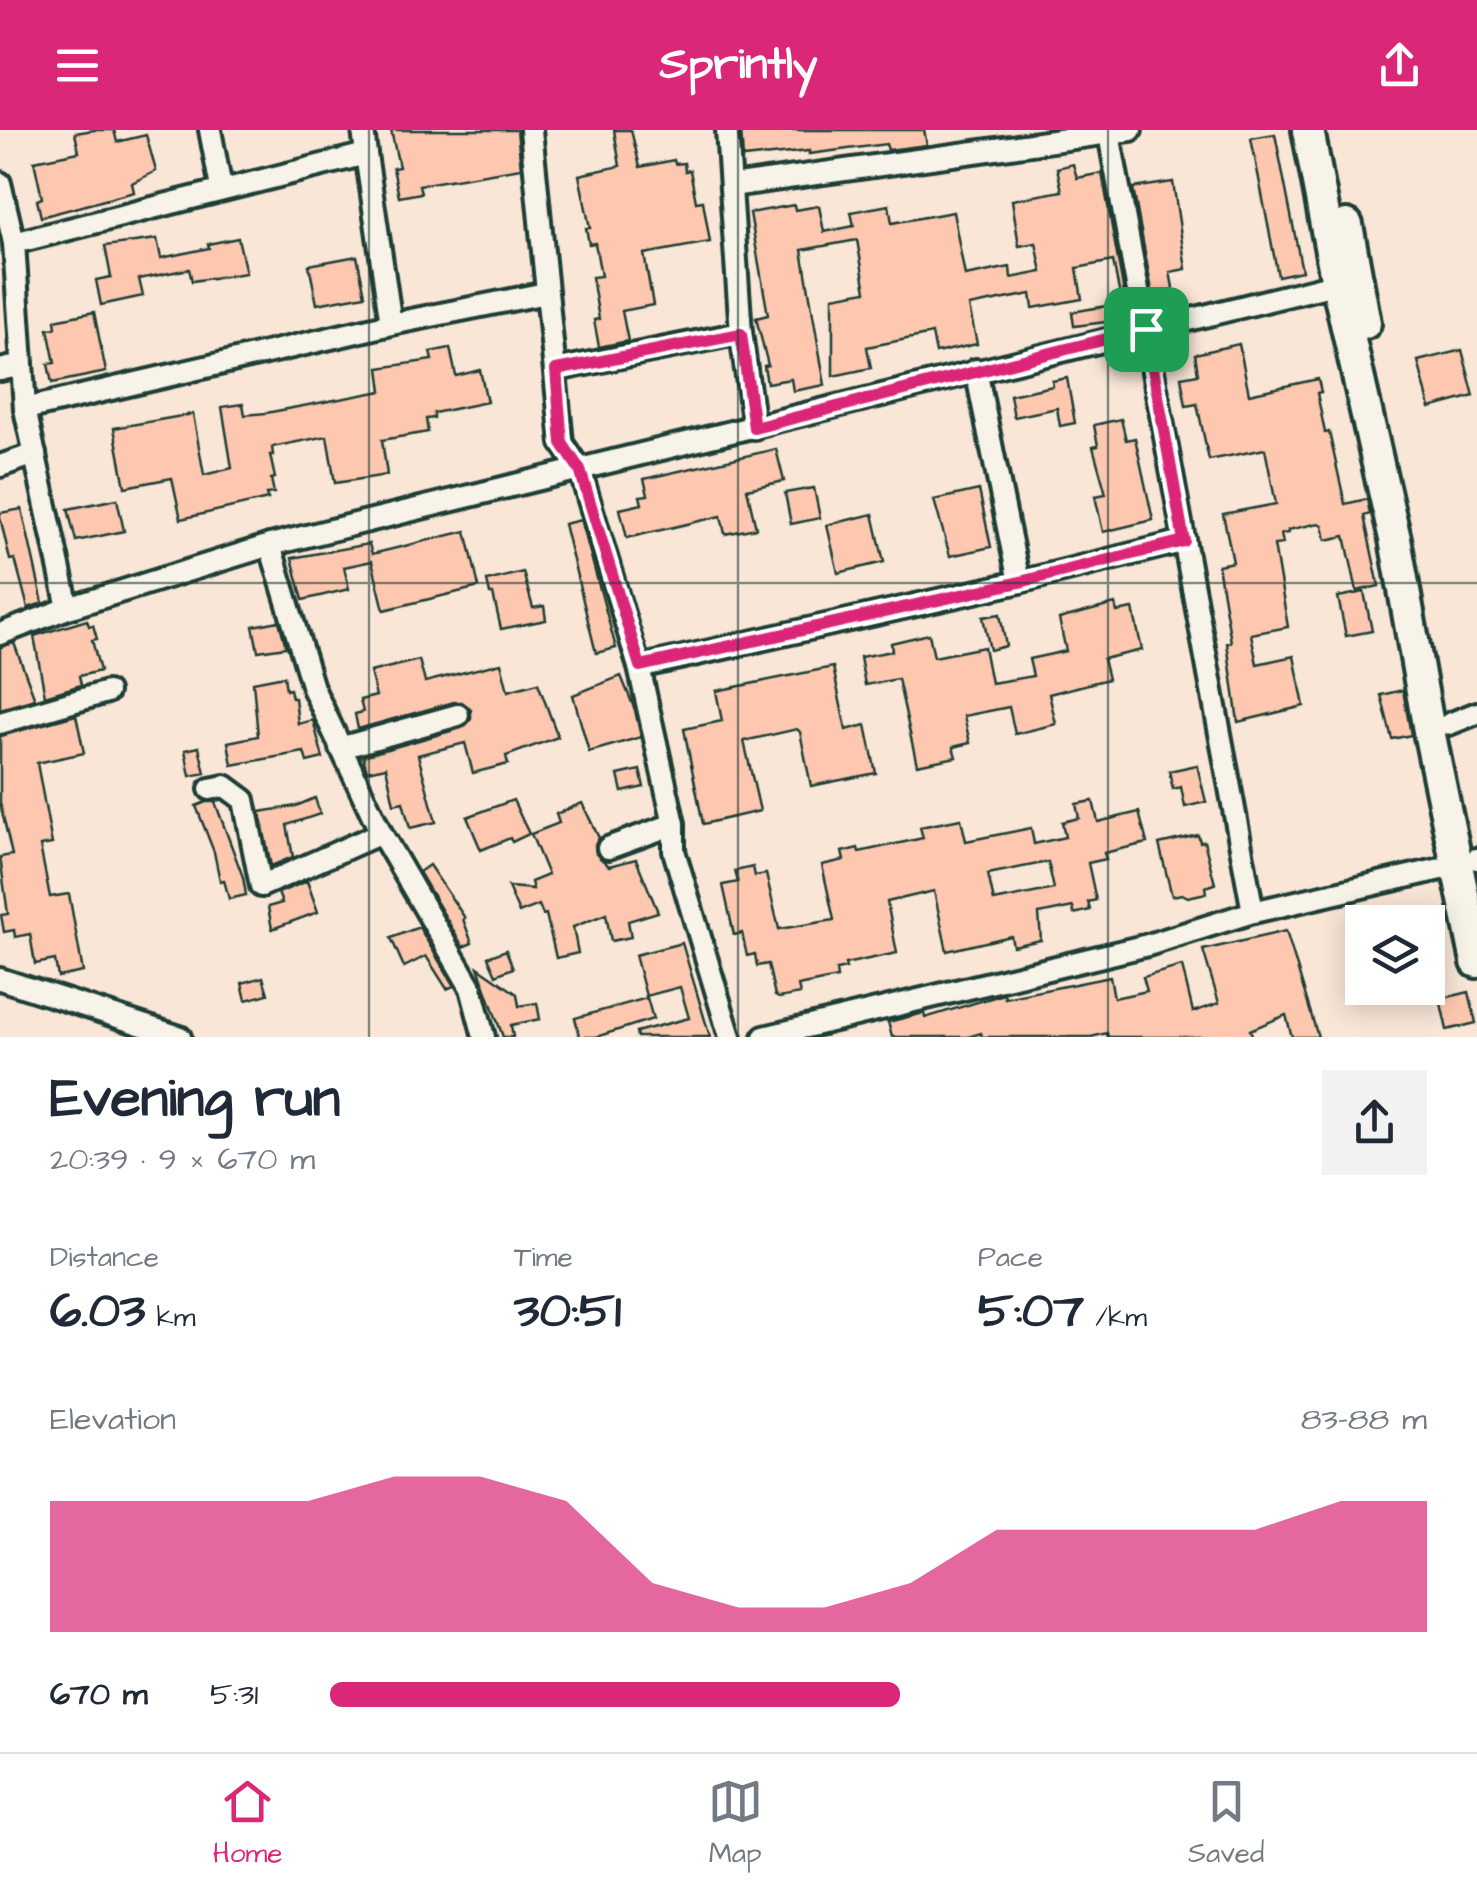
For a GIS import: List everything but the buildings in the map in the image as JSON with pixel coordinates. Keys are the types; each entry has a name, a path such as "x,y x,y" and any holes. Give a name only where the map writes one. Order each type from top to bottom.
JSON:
{"main road":[{"path":"1308,130 1463,718 1477,962"},
{"path":"1328,130 1348,281 1429,731 1472,862"}],"street":[{"path":"210,130 221,188"},
{"path":"364,130 391,324"},
{"path":"531,130 562,443 580,470 640,666 674,824 674,851 730,1037"},
{"path":"727,130 741,334 754,428"},
{"path":"732,186 1131,130"},
{"path":"1109,134 1253,912"},
{"path":"14,243 366,154"},
{"path":"0,183 14,243 24,409 68,608"},
{"path":"0,634 68,608 270,545 1348,281"},
{"path":"24,409 391,324 546,293"},
{"path":"556,370 741,334"},
{"path":"0,370 22,366"},
{"path":"976,370 1020,582"},
{"path":"0,466 35,454"},
{"path":"640,666 1020,582 1184,541"},
{"path":"270,545 313,688 380,833 471,988 484,1037"},
{"path":"0,723 107,692"},
{"path":"340,748 458,716"},
{"path":"210,789 226,786 244,800 261,886 380,833"},
{"path":"608,848 674,824"},
{"path":"764,1037 1148,945 1253,912 1472,862"},
{"path":"0,979 180,1037"}],"route":[{"path":"1146,329 1184,541 1020,582 640,666 580,470 562,443 556,370 741,334 754,428 1146,329"}]}
